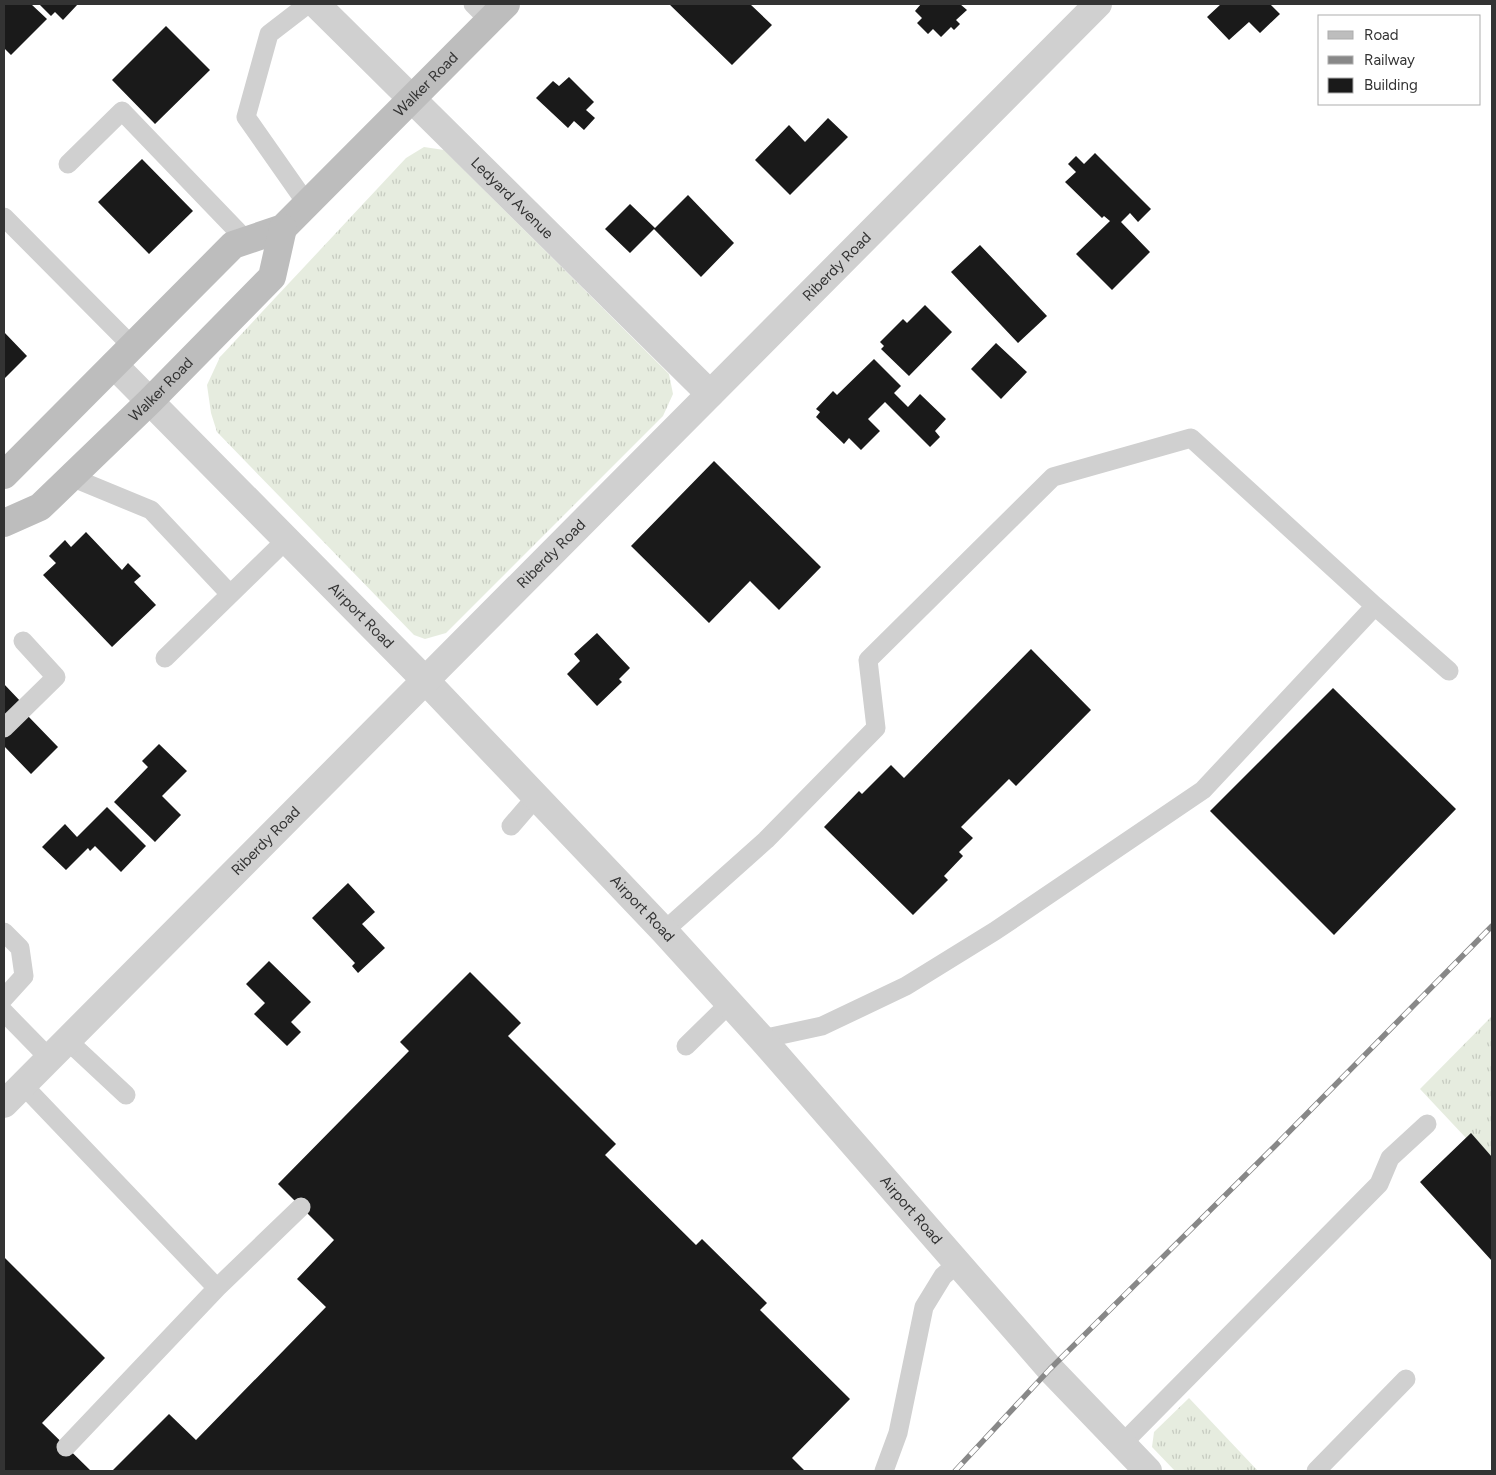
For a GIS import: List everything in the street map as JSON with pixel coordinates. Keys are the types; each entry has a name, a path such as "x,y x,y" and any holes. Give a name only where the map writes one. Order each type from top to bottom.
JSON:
{"main road":[{"name":"Walker Road","path":"4,474 233,245 283,228 411,98 489,9"},
{"name":"Walker Road","path":"4,523 40,507 150,401 272,277 283,228"}],"street":[{"name":"Ledyard Avenue","path":"316,4 710,394"},
{"name":"Riberdy Road","path":"4,1104 1098,4"},
{"name":"Airport Road","path":"123,355 150,401 425,680 664,930 762,1039 1050,1369 1148,1471"}],"lane":[{"path":"307,204 246,117 269,34 308,4"},
{"path":"68,164 122,111 247,240"},
{"path":"4,217 123,355"},
{"path":"664,930 766,840 876,728 868,660 1053,477 1191,438 1449,671"},
{"path":"71,477 150,510 230,594"},
{"path":"165,658 287,539"},
{"path":"762,1039 822,1026 906,986 995,931 1203,790 1376,606"},
{"path":"4,728 56,677 23,641"},
{"path":"511,826 536,797"},
{"path":"4,932 20,948 24,976 4,998"},
{"path":"686,1046 730,1003"},
{"path":"4,1012 126,1095"},
{"path":"23,1085 217,1288"},
{"path":"1122,1444 1379,1184 1390,1158 1427,1124"},
{"path":"66,1447 217,1288 301,1207"},
{"path":"884,1471 898,1433 924,1306 943,1276 958,1263"},
{"path":"1316,1471 1406,1379"}],"green space":[{"path":"424,147 444,150 669,374 673,394 663,416 446,633 425,639 414,635 217,432 211,413 207,385 220,357 406,158"},
{"path":"1492,1016 1492,1157 1471,1134 1466,1138 1420,1089"},
{"path":"1189,1398 1258,1471 1175,1471 1152,1447 1154,1432"}],"building":[{"path":"4,4 31,4 47,19 11,55 4,48"},
{"path":"39,4 78,4 63,20 55,12 51,16"},
{"path":"669,4 750,4 772,25 732,65"},
{"path":"921,4 960,4 967,10 956,20 960,24 954,30 951,27 941,37 933,29 928,34 917,23 922,18 915,11"},
{"path":"1221,4 1270,4 1280,14 1260,33 1249,22 1229,40 1207,17"},
{"path":"166,26 210,70 155,124 112,80"},
{"path":"569,77 594,102 586,110 595,118 584,130 574,121 568,128 536,98 553,81 559,86"},
{"path":"828,118 848,137 790,195 755,160 789,125 805,142"},
{"path":"1095,153 1151,209 1138,222 1130,213 1121,222 1150,252 1112,290 1076,254 1110,221 1104,216 1102,218 1065,182 1076,172 1068,164 1076,156 1084,164"},
{"path":"142,159 193,211 149,254 98,202"},
{"path":"688,195 734,243 701,277 654,229"},
{"path":"630,204 655,228 630,253 605,229"},
{"path":"980,245 1047,316 1018,343 951,272"},
{"path":"925,305 952,332 909,376 881,349 884,346 880,342 903,319 907,323"},
{"path":"4,332 27,356 4,379"},
{"path":"996,343 1027,372 1001,399 971,369"},
{"path":"874,359 901,386 894,393 908,407 920,394 946,419 935,431 940,437 930,447 885,402 868,419 880,431 861,450 849,438 844,444 816,417 820,412 816,409 833,391 837,395"},
{"path":"714,461 821,567 779,610 750,581 709,623 631,546"},
{"path":"86,532 122,570 128,563 141,576 134,582 156,605 112,647 43,575 56,563 49,556 65,540 71,547"},
{"path":"597,633 630,668 619,679 622,682 597,706 567,674 580,661 574,654"},
{"path":"1031,649 1091,710 1016,786 1009,779 961,827 973,838 959,852 963,856 944,876 948,880 913,915 824,827 859,791 862,794 891,765 904,778"},
{"path":"4,684 22,703 4,721"},
{"path":"1333,688 1456,809 1334,935 1210,811"},
{"path":"26,714 58,747 31,774 4,746 4,736"},
{"path":"159,744 187,771 162,796 181,815 155,842 114,802 148,767 142,761"},
{"path":"107,807 146,846 121,872 95,846 90,851 88,848 66,870 42,847 65,824 77,837"},
{"path":"348,883 375,912 362,924 385,948 358,973 352,966 355,963 312,918"},
{"path":"269,961 311,1002 291,1022 301,1032 287,1046 254,1014 265,1003 246,984"},
{"path":"470,972 521,1023 508,1036 616,1144 605,1155 696,1245 702,1239 767,1303 760,1310 850,1399 792,1458 804,1470 112,1471 169,1414 196,1440 326,1307 297,1279 334,1240 278,1184 409,1051 400,1042"},
{"path":"1471,1133 1492,1157 1492,1261 1420,1182"},
{"path":"4,1257 105,1358 42,1423 91,1471 4,1471"}],"railway":[{"path":"955,1471 1050,1369 1276,1145 1492,926"}]}
